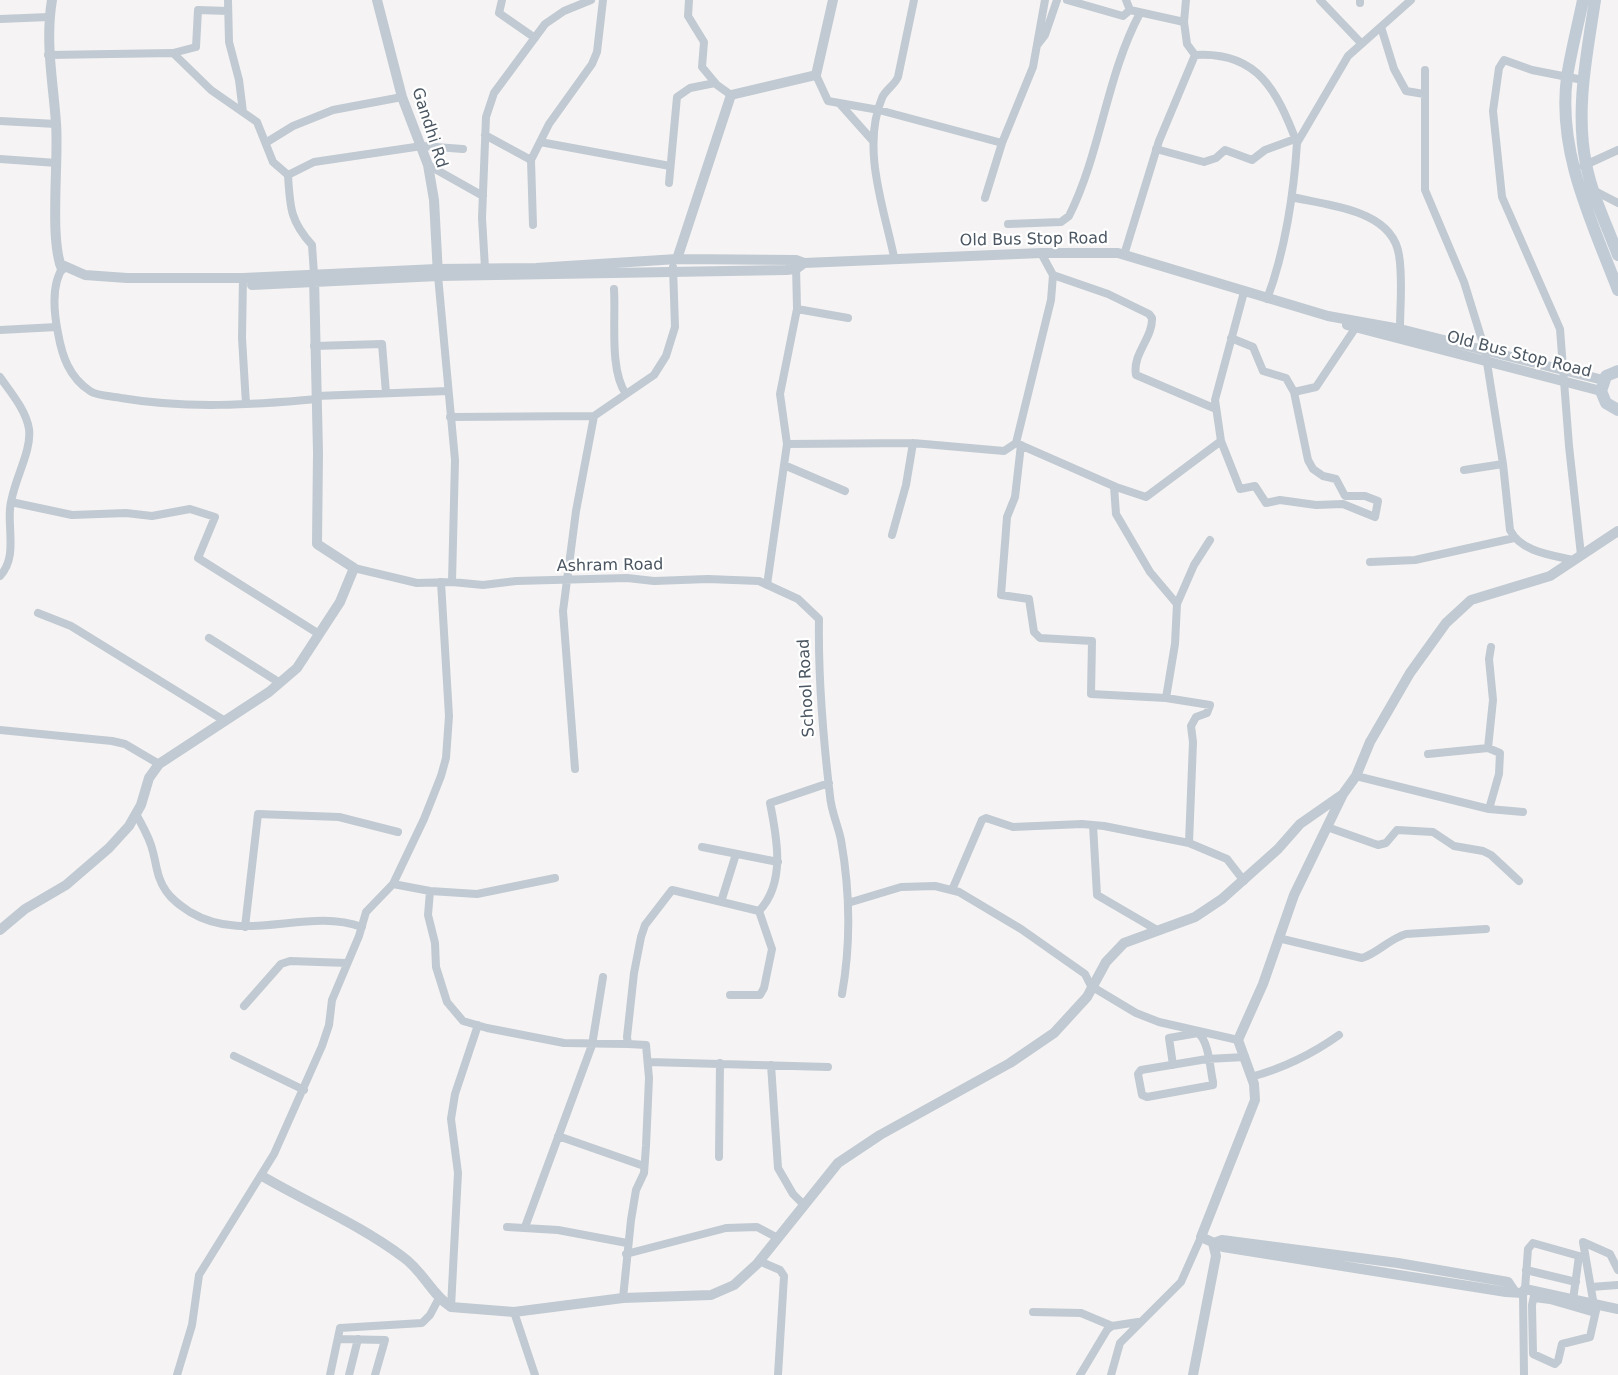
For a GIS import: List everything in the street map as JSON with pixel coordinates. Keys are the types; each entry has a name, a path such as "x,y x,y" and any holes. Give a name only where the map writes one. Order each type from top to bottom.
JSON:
{"main road":[{"path":"1584,0 1567,78 1566,125 1618,290"},
{"path":"1595,0 1583,80 1580,167 1593,190 1618,255"},
{"path":"1618,371 1611,373 1602,386 1606,403 1618,410"}],"street":[{"path":"52,0 48,55 56,123 57,249 62,266 56,289 57,327 63,360 79,382 92,393 169,404 246,404 386,393 447,391"},
{"path":"228,0 230,42 239,80 243,112"},
{"name":"Gandhi Rd","path":"377,0 402,97 428,165 434,200 437,272"},
{"path":"502,0 499,13 535,38"},
{"path":"485,268 483,196 485,135 486,117 494,93 535,38 555,17 591,0"},
{"path":"533,225 531,160 549,124 592,64 597,52 603,0"},
{"path":"689,0 688,16 704,42 702,67 731,95"},
{"path":"833,0 816,75 828,101 879,110 1002,143"},
{"path":"894,257 873,141 882,98 898,77 914,0"},
{"path":"985,198 1002,143 1033,67 1045,0"},
{"path":"1036,47 1045,35 1057,0"},
{"path":"1067,0 1123,16 1130,10"},
{"path":"1126,0 1130,10"},
{"path":"1186,0 1184,22 1187,44 1195,55"},
{"path":"1320,0 1361,43"},
{"path":"1267,299 1276,276 1292,197 1296,141 1348,56 1411,0"},
{"path":"48,55 173,52 196,47 198,10 228,11"},
{"path":"1130,10 1184,22"},
{"path":"1008,224 1061,222 1069,216 1102,126 1119,65 1140,13"},
{"path":"0,19 49,17"},
{"path":"1381,27 1394,69 1406,91 1424,94"},
{"path":"0,930 25,909 66,885 109,848 136,814 149,778 159,764 280,683 297,668 340,602 354,568 317,544 317,398 312,245 298,230 290,211 288,175 273,162 267,142 257,122 211,90 173,52"},
{"path":"1195,55 1213,54 1234,58 1262,76 1271,86 1296,141"},
{"path":"1124,255 1156,149 1195,55"},
{"path":"1574,560 1560,328 1502,197 1493,111 1499,68 1504,60 1532,70 1583,80"},
{"path":"1425,69 1425,190 1464,282 1485,350 1503,464 1510,530 1514,538 1528,548 1574,560"},
{"path":"731,95 816,75"},
{"path":"669,183 677,97 690,88 715,82"},
{"path":"450,417 594,416 654,375 666,356 675,327 672,270 731,95"},
{"path":"267,142 293,126 333,110 402,97"},
{"path":"839,103 873,141"},
{"path":"0,121 56,123"},
{"path":"485,135 531,160"},
{"path":"1156,149 1204,162 1216,158 1225,150 1252,160 1265,150 1296,141"},
{"path":"540,142 670,166"},
{"path":"288,175 314,162 422,146 463,149"},
{"path":"1580,167 1618,150"},
{"path":"0,159 57,163"},
{"path":"428,165 483,196"},
{"path":"1593,190 1618,203"},
{"path":"1292,197 1368,216 1389,231 1399,253 1400,329"},
{"path":"1041,253 1053,275 1048,318 1019,444 1015,497 1007,517 1001,595 1029,599 1034,632 1040,638 1092,641 1091,694 1166,698 1204,703 1210,709 1196,717 1191,726 1193,742 1189,843"},
{"name":"Old Bus Stop Road","path":"799,264 894,257 1041,253 1124,255 1328,316 1400,329 1423,340 1487,362 1563,374"},
{"path":"62,266 85,275 243,282 677,259 799,264"},
{"path":"437,272 540,275 799,264"},
{"path":"767,585 787,444 780,394 797,309 799,264"},
{"path":"437,272 455,460 452,582"},
{"path":"1053,275 1108,294 1149,314 1152,318 1152,326 1136,362 1136,375 1216,409"},
{"path":"243,282 242,338 246,404"},
{"path":"614,289 615,353 620,386 626,394"},
{"path":"1231,338 1253,347 1263,372 1286,378 1294,392 1304,449 1313,469 1323,476 1336,479 1345,496 1365,496 1378,501 1375,517 1343,504 1316,505 1280,500 1266,503 1255,486 1240,489 1226,446 1221,441 1215,400 1220,371 1244,292"},
{"path":"797,309 848,318"},
{"name":"Old Bus Stop Road","path":"1328,316 1356,327 1485,350 1602,386"},
{"path":"0,330 57,327"},
{"path":"1294,392 1314,389 1356,327"},
{"path":"314,346 382,344 386,393"},
{"path":"0,377 21,407 29,429 29,450 18,471 11,502 9,562 0,576"},
{"path":"575,769 563,611 569,579 576,511 594,416"},
{"path":"787,444 913,443 1004,451 1019,444 1114,486 1146,497 1221,441"},
{"path":"892,535 906,485 913,443"},
{"path":"1464,470 1503,464"},
{"path":"784,465 845,490"},
{"path":"1114,486 1116,514 1150,573 1177,604"},
{"path":"11,502 72,515 126,513 152,516 190,509 205,512 215,517 198,558 319,634"},
{"path":"1111,1375 1120,1343 1138,1322 1181,1282 1201,1237 1234,1150 1249,1121 1255,1100 1251,1077 1238,1040 1253,1009 1294,895 1343,794 1356,776 1388,708 1410,673 1454,615 1470,600 1550,576 1618,531"},
{"path":"1370,562 1415,561 1514,538"},
{"path":"1166,698 1175,644 1177,604 1194,565 1210,540"},
{"name":"Ashram Road","path":"354,568 417,583 452,582 483,585 569,579 627,578 654,581 719,579 759,581 767,585"},
{"path":"177,1375 192,1325 199,1275 262,1176 304,1090 329,1025 332,1000 366,912 393,884 424,819 446,758 449,696 441,582"},
{"name":"School Road","path":"767,585 798,599 819,619 818,675 830,798 840,837 848,903 847,965 842,994"},
{"path":"38,613 71,626 225,721"},
{"path":"209,638 280,683"},
{"path":"1488,748 1493,700 1489,659 1491,647"},
{"path":"0,730 112,741 124,744 159,764"},
{"path":"1428,754 1488,748 1497,750 1501,760 1489,809"},
{"path":"1356,776 1489,809 1522,812"},
{"path":"759,911 765,904 776,876 778,861 770,803 829,783"},
{"path":"262,1176 370,1233 407,1259 425,1277 439,1298 451,1307 514,1312 623,1298 711,1295 734,1285 759,1261 776,1236 838,1163 857,1149 1010,1063 1054,1033 1073,1014 1106,962 1124,943 1195,917 1244,881 1300,824 1343,794"},
{"path":"136,814 146,830 158,876 167,893 180,906 207,922 245,927 332,921 362,927"},
{"path":"245,927 258,814 339,817 398,832"},
{"path":"952,890 984,818 1013,827 1093,825 1189,843 1227,859 1244,881"},
{"path":"1093,825 1097,895 1157,930"},
{"path":"1327,827 1378,845 1386,843 1397,830 1433,832 1454,846 1491,855 1519,881"},
{"path":"702,847 778,861"},
{"path":"722,902 736,854"},
{"path":"393,884 430,891 487,893 555,878"},
{"path":"848,903 901,887 935,886 959,892 1021,929 1085,974 1091,986 1148,1018 1238,1040"},
{"path":"430,891 428,915 435,943 436,967 447,1002 463,1021 564,1043 646,1045 648,1062 644,1166 636,1190 627,1243 623,1298"},
{"path":"628,1044 635,966 645,925 672,891 759,911"},
{"path":"730,995 760,995 764,988 772,949 759,911"},
{"path":"1278,938 1362,958 1371,955 1393,938 1406,934 1486,929"},
{"path":"244,1006 281,964 290,961 347,963"},
{"path":"525,1227 592,1045 603,977"},
{"path":"451,1307 458,1173 451,1119 455,1094 478,1025"},
{"path":"1173,1065 1168,1041 1171,1037 1198,1033 1204,1041 1207,1059 1213,1082 1211,1086 1147,1097 1142,1095 1139,1072 1207,1059 1245,1057"},
{"path":"1251,1077 1285,1067 1318,1050 1339,1035"},
{"path":"234,1056 304,1090"},
{"path":"648,1062 828,1067"},
{"path":"719,1157 720,1064"},
{"path":"771,1065 778,1168 793,1194 804,1205"},
{"path":"558,1136 644,1166"},
{"path":"507,1227 558,1230 627,1243"},
{"path":"626,1254 726,1228 757,1227 776,1236"},
{"path":"1201,1237 1223,1247 1506,1292 1526,1292 1573,1300 1595,1308"},
{"path":"1526,1292 1533,1356 1555,1364 1562,1344 1590,1336 1595,1308 1583,1242 1610,1254 1618,1270"},
{"path":"1195,1374 1216,1256 1213,1243"},
{"path":"1524,1375 1526,1270 1528,1248 1533,1243 1579,1256 1573,1300"},
{"path":"759,1261 780,1270 784,1276 778,1375"},
{"path":"1526,1270 1576,1282"},
{"path":"1591,1287 1618,1286"},
{"path":"1526,1292 1550,1300 1595,1308 1618,1309"},
{"path":"330,1375 340,1328 422,1323 430,1315 439,1298"},
{"path":"514,1312 535,1375"},
{"path":"1033,1312 1081,1313 1112,1326 1138,1322"},
{"path":"1080,1375 1102,1336 1112,1326"},
{"path":"338,1339 385,1340 375,1375"},
{"path":"350,1375 358,1339"}]}
